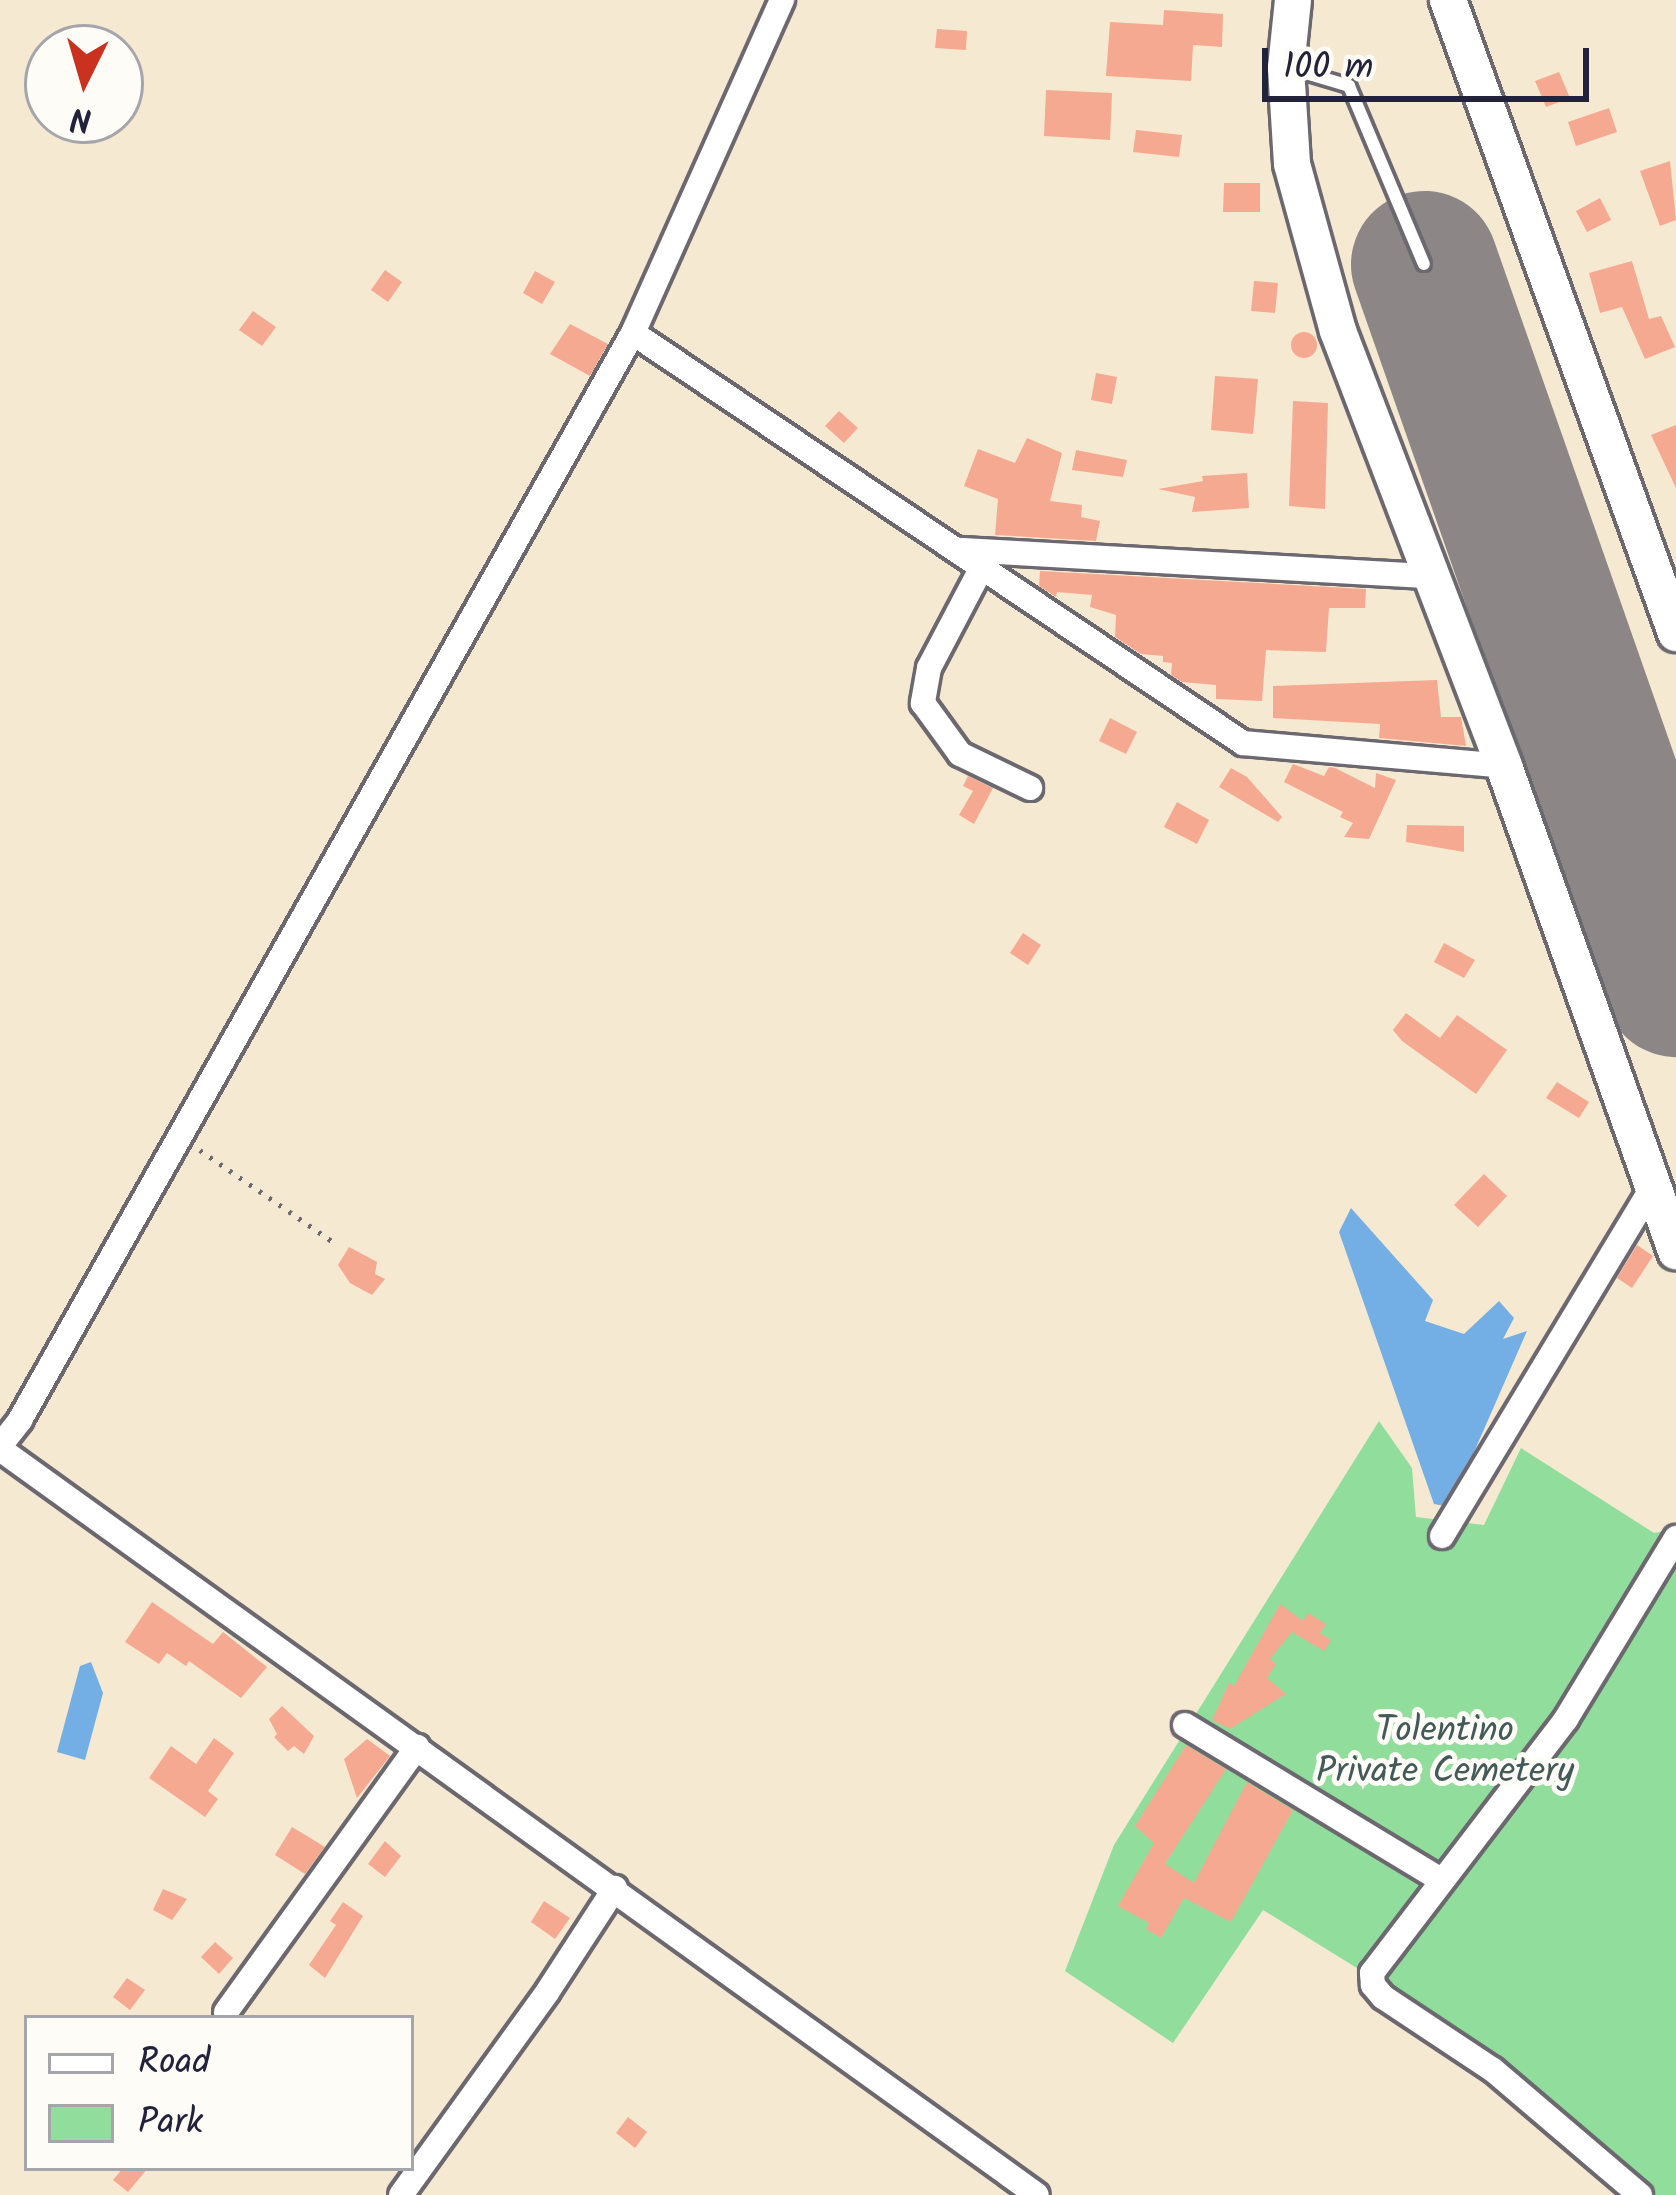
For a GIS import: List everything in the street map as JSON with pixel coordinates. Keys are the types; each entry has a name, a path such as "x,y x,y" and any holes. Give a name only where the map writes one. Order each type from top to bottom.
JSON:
{"street":[{"path":"782,0 633,334 0,1448 615,1888 846,2062 1037,2195"},
{"path":"1293,0 1286,68 1292,164 1338,331 1504,766 1676,1251"},
{"path":"1459,10 1675,623"},
{"path":"633,334 1243,743 1504,766"},
{"path":"957,549 1431,576"},
{"path":"982,567 929,668 923,704 960,754 1030,788"},
{"path":"1442,1536 1653,1186"},
{"path":"1640,2195 1493,2070 1376,1991 1372,1973 1381,1955 1566,1719 1676,1538"},
{"path":"1185,1725 1441,1880"},
{"path":"226,2012 417,1747"},
{"path":"401,2195 615,1888"}],"lane":[{"path":"1286,68 1349,86 1424,264"}],"path":[{"path":"181,1136 335,1243"}],"green space":[{"name":"Tolentino Private Cemetery","path":"1379,1421 1412,1468 1416,1517 1484,1525 1521,1448 1654,1533 1676,1529 1676,2195 1656,2195 1491,2051 1263,1910 1173,2043 1065,1971 1114,1845"}],"water":[{"path":"1351,1208 1433,1300 1425,1321 1464,1334 1499,1301 1514,1318 1503,1339 1527,1331 1450,1507 1434,1504 1339,1232"},
{"path":"91,1662 103,1693 85,1760 57,1752 80,1666"}],"building":[{"path":"1164,10 1223,14 1222,47 1193,45 1191,81 1106,76 1110,22 1163,25"},
{"path":"937,29 967,31 966,50 935,48"},
{"path":"1559,72 1570,98 1546,107 1535,81"},
{"path":"1046,90 1112,93 1110,140 1044,136"},
{"path":"1609,108 1617,132 1576,146 1568,122"},
{"path":"1136,130 1182,135 1179,157 1133,152"},
{"path":"1670,161 1676,220 1660,226 1640,171"},
{"path":"1224,183 1260,183 1260,212 1223,212"},
{"path":"1600,198 1611,220 1587,232 1576,211"},
{"path":"1632,261 1649,319 1661,316 1675,347 1645,359 1622,307 1600,313 1589,273"},
{"path":"385,270 402,282 388,302 371,290"},
{"path":"535,271 555,282 542,304 523,293"},
{"path":"1254,281 1278,283 1275,313 1251,311"},
{"path":"253,311 276,327 262,346 239,330"},
{"path":"570,324 608,344 590,376 550,354"},
{"path":"1304,332 1317,345 1304,358 1291,345"},
{"path":"1096,373 1117,377 1112,404 1091,400"},
{"path":"1215,376 1258,379 1253,434 1211,430"},
{"path":"1293,401 1328,403 1325,509 1289,506"},
{"path":"839,411 858,428 844,443 825,426"},
{"path":"1676,425 1676,488 1651,435"},
{"path":"1027,438 1062,453 1050,501 1082,505 1081,517 1100,521 1096,541 995,535 998,499 964,486 978,449 1015,463"},
{"path":"1076,450 1127,460 1123,477 1072,470"},
{"path":"1247,473 1249,508 1192,512 1195,497 1158,489 1203,481 1202,476"},
{"path":"1040,571 1366,589 1365,608 1329,608 1326,652 1266,650 1262,701 1216,699 1216,685 1182,682 1171,675 1172,663 1163,662 1163,656 1141,654 1115,637 1116,615 1090,607 1092,595 1057,592 1056,597 1039,586"},
{"path":"1437,680 1441,717 1461,717 1466,746 1379,738 1380,724 1273,718 1273,686"},
{"path":"1110,718 1137,732 1126,754 1099,741"},
{"path":"1293,764 1324,776 1329,767 1335,768 1375,788 1376,773 1396,780 1369,839 1344,837 1353,823 1340,817 1343,812 1284,782"},
{"path":"1231,768 1247,777 1282,817 1278,822 1219,787"},
{"path":"968,776 993,788 974,824 959,815 973,791 963,786"},
{"path":"1177,802 1209,820 1197,844 1164,827"},
{"path":"1407,825 1464,826 1464,852 1406,842"},
{"path":"1023,933 1041,945 1028,965 1010,953"},
{"path":"1444,943 1475,960 1464,978 1434,962"},
{"path":"1406,1013 1440,1038 1457,1015 1507,1050 1476,1094 1402,1041 1393,1030"},
{"path":"1557,1082 1589,1102 1579,1118 1546,1098"},
{"path":"1484,1174 1507,1196 1478,1227 1454,1205"},
{"path":"1637,1245 1653,1256 1632,1288 1617,1278"},
{"path":"349,1247 377,1262 375,1274 385,1279 372,1295 350,1283 338,1265"},
{"path":"152,1602 213,1644 223,1632 267,1667 241,1698 189,1661 186,1666 167,1653 159,1664 125,1642"},
{"path":"1280,1604 1303,1621 1308,1613 1326,1624 1320,1633 1331,1640 1324,1651 1292,1632 1270,1659 1276,1664 1267,1678 1286,1694 1230,1729 1212,1720 1229,1683 1234,1686"},
{"path":"282,1706 314,1736 304,1754 294,1746 288,1751 274,1737 277,1734 269,1719"},
{"path":"214,1738 234,1753 208,1791 218,1799 205,1817 149,1778 171,1746 196,1764"},
{"path":"367,1739 390,1756 357,1798 344,1759"},
{"path":"1186,1745 1226,1769 1165,1864 1194,1883 1247,1782 1293,1810 1231,1922 1184,1898 1161,1938 1146,1929 1149,1923 1118,1906 1154,1843 1135,1826"},
{"path":"292,1827 325,1847 305,1874 275,1855"},
{"path":"385,1841 401,1856 385,1877 368,1864"},
{"path":"163,1889 187,1899 172,1920 153,1910"},
{"path":"544,1901 570,1918 555,1939 531,1922"},
{"path":"343,1902 363,1916 325,1978 309,1965 336,1925 330,1921"},
{"path":"215,1942 233,1958 219,1974 201,1957"},
{"path":"127,1978 145,1990 130,2010 113,1997"},
{"path":"628,2117 647,2132 635,2148 616,2133"},
{"path":"120,2171 146,2171 128,2192 113,2180"}],"runway":[{"path":"1424,264 1676,983"}]}
